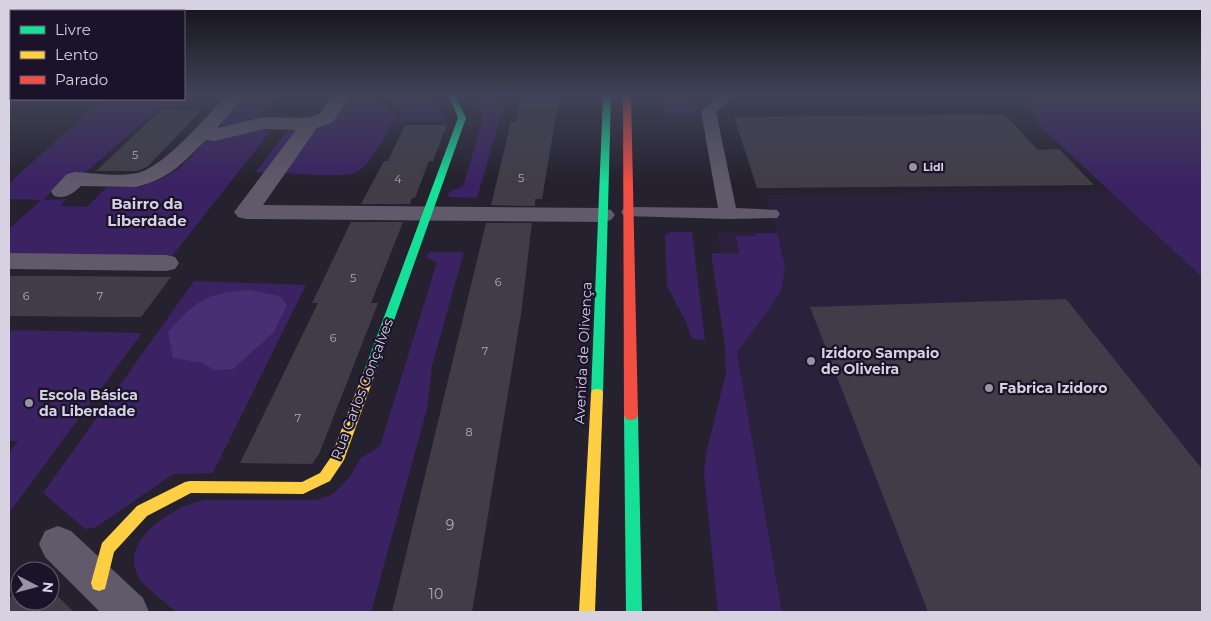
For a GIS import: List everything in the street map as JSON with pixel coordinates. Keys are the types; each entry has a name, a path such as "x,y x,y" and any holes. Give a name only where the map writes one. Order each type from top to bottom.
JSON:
{"main road":[{"name":"Rua Carlos Gonçalves","path":"99,583 107,548 142,511 190,487 303,488 326,477 337,460 460,125"},
{"name":"Avenida de Olivença","path":"587,612 606,125"},
{"path":"628,125 634,612"}],"street":[{"path":"62,191 75,179 136,180 153,175 165,167 209,125"},
{"path":"201,134 214,135 256,125"},
{"path":"309,125 246,212 603,215"},
{"path":"9,261 166,263"},
{"path":"58,544 129,612"}],"lane":[{"path":"711,125 728,214"},
{"path":"630,212 771,214"}],"shaded area":[{"path":"74,125 140,125 84,174 70,174 43,200 67,199 60,206 87,207 107,187 139,187 163,178 179,169 205,142 247,130 262,128 270,132 172,256 9,254 9,229 41,200 9,199 9,183"},
{"path":"326,125 391,125 372,158 358,171 344,175 285,173 315,131"},
{"path":"498,125 478,195 476,198 448,196 449,192 463,186 481,126"},
{"path":"1041,125 1202,125 1202,277 1044,130"},
{"path":"294,129 296,132 264,173 256,172 287,131"},
{"path":"1111,191 1202,277 1202,612 782,612 717,232 776,233 765,195"},
{"path":"670,232 692,232 705,340 692,339 686,322 667,286 665,235"},
{"path":"755,233 777,233 785,267 781,292 737,352 782,612 718,612 704,473 706,454 726,373 725,346 711,253 739,254 736,236 756,236"},
{"path":"430,252 464,252 432,366 427,409 371,612 176,612 142,582 134,564 136,551 142,538 164,517 178,509 204,500 317,500 333,494 349,478 361,458 380,446 437,262 426,258"},
{"path":"194,281 306,285 213,473 173,474 95,528 85,529 43,493"},
{"path":"248,290 280,296 287,305 273,333 233,369 214,370 203,363 173,358 168,332 187,312 202,300 221,294"},
{"path":"9,330 142,333 9,513 9,453 18,441 9,441"}],"building":[{"path":"145,125 188,125 147,167 137,171 96,171"},
{"path":"405,125 447,125 433,161 429,161 415,198 412,198 410,204 361,204 384,161 388,161"},
{"path":"510,125 554,125 542,199 535,199 535,206 491,205"},
{"name":"Lidl","path":"737,125 1014,125 1038,150 1059,149 1094,185 757,188"},
{"path":"351,222 403,222 371,303 378,303 319,454 312,464 240,463 318,303 312,303"},
{"path":"486,223 532,223 521,314 472,612 392,612"},
{"path":"9,276 171,277 141,317 120,317 9,316"},
{"name":"Fabrica Izidoro","path":"1066,299 1202,469 1202,612 928,612 810,307"},
{"path":"9,598 10,611 60,611 60,599 74,612 9,612"}],"traffic: fast":[{"path":"370,371 459,125"},
{"path":"597,394 606,125"},
{"path":"631,415 634,612"}],"traffic: slow":[{"path":"99,583 107,548 142,511 190,487 303,488 325,477 337,460 370,371"},
{"path":"587,612 597,394"}],"traffic: jam":[{"path":"627,125 631,415"}],"place":[{"name":"Lidl","path":"913,167"},
{"name":"Izidoro Sampaio de Oliveira","path":"811,361"},
{"name":"Fabrica Izidoro","path":"989,388"},
{"name":"Escola Básica da Liberdade","path":"29,403"}],"district":[{"name":"Bairro da Liberdade","path":"147,212"}]}
